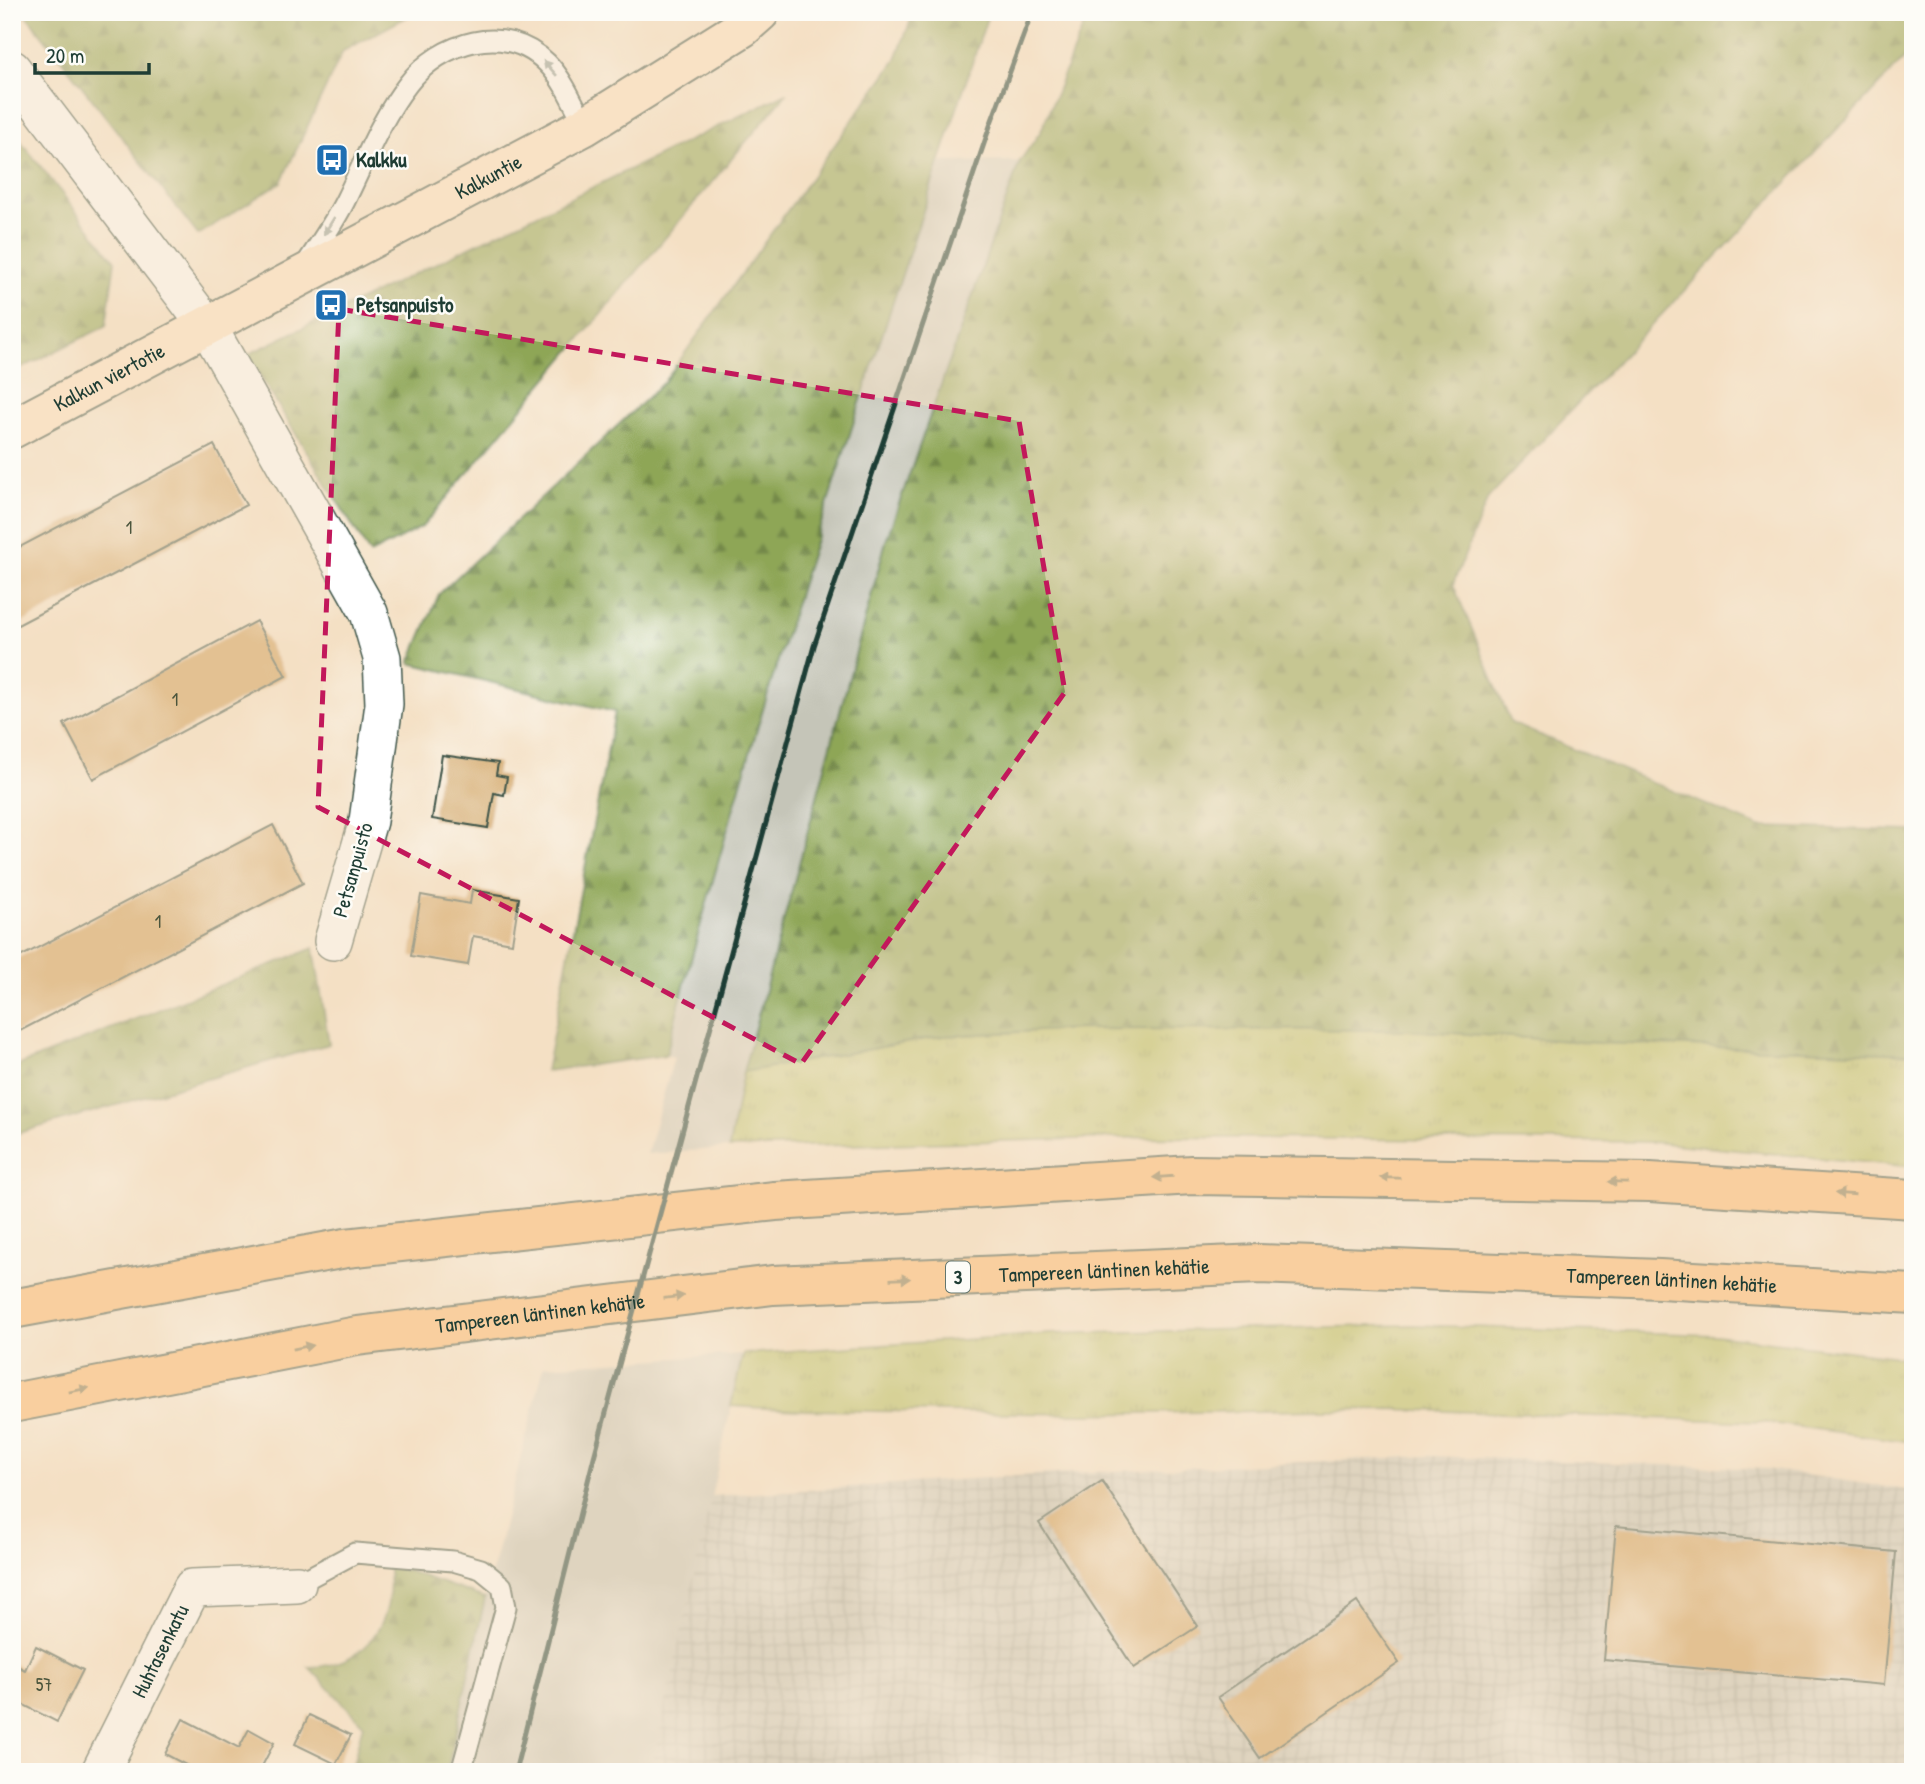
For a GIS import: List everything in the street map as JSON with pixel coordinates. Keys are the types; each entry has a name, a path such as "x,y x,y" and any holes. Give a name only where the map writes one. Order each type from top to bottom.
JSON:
{"highway":[{"path":"12,1309 374,1245 775,1201 1192,1175 1650,1182 1913,1199"},
{"name":"Tampereen läntinen kehätie","path":"12,1403 357,1336 773,1285 1259,1264 1660,1279 1913,1294"}],"street":[{"name":"Kalkuntie","path":"208,327 585,126 743,27 760,12"},
{"name":"Petsanpuisto","path":"12,69 208,327 369,613 382,658 384,705 368,821 333,942"},
{"name":"Kalkun viertotie","path":"12,429 208,327"},
{"name":"Huhtasenkatu","path":"100,1772 192,1588 298,1584"}],"lane":[{"path":"293,283 345,202 359,167 393,105 409,82 440,56 487,38 522,46 546,62 563,84 585,126"},
{"path":"298,1584 355,1553 453,1561 481,1569 502,1586 506,1607 461,1772"}],"highlighted area":[{"path":"339,309 1019,421 1065,692 801,1064 318,807"}],"shaded area":[{"path":"1020,161 886,541 743,1072 729,1148 647,1154 674,1057 666,1055 699,924 865,163"},
{"path":"743,1354 650,1772 447,1772 485,1598 544,1366"},
{"path":"1431,1456 1766,1469 1913,1491 1913,1772 650,1772 711,1496 1032,1475"}],"green space":[{"path":"24,12 416,12 343,51 281,182 198,235"},
{"path":"914,12 989,12 818,531 738,792 666,1055 546,1071 615,712 410,663 439,594 664,382 895,61"},
{"path":"1089,12 1913,12 1913,49 1488,498 1453,584 1511,723 1759,827 1913,831 1913,1054 1599,1043 1409,1030 1076,1029 943,1036 743,1072 886,541 1020,161 1041,131"},
{"path":"787,93 422,527 370,554 247,355"},
{"path":"12,130 115,261 106,326 12,373"},
{"path":"314,948 329,1044 12,1135 12,1068"},
{"path":"1076,1029 1409,1030 1599,1043 1913,1054 1913,1167 1652,1142 1155,1137 729,1148 743,1072 943,1036"},
{"path":"1412,1325 1715,1335 1913,1359 1913,1442 1762,1422 1386,1409 1084,1414 797,1410 731,1406 743,1354 1051,1334"},
{"path":"388,1564 485,1598 447,1772 351,1772 363,1724 309,1667 330,1665 348,1658 374,1636 388,1603"}],"building":[{"path":"214,445 246,505 12,628 12,551"},
{"path":"256,621 286,676 93,779 64,724"},
{"path":"442,755 498,763 496,775 507,777 504,795 494,793 488,828 432,819"},
{"path":"273,825 303,883 12,1035 12,961"},
{"path":"472,890 519,898 512,943 473,936 468,965 411,956 421,895 470,904"},
{"path":"1102,1481 1198,1626 1134,1668 1039,1523"},
{"path":"1616,1526 1896,1552 1884,1685 1604,1660"},
{"path":"1357,1602 1399,1663 1260,1758 1218,1697"},
{"path":"36,1646 83,1670 57,1722 12,1699 12,1663 25,1670"},
{"path":"309,1715 351,1735 336,1764 295,1744"},
{"path":"183,1719 239,1748 249,1729 274,1743 259,1772 199,1772 165,1754"}],"railway":[{"path":"515,1772 594,1457 814,646 991,123 1032,12"}],"place":[{"name":"Kalkku","path":"332,160"},
{"name":"Petsanpuisto","path":"331,305"}]}
